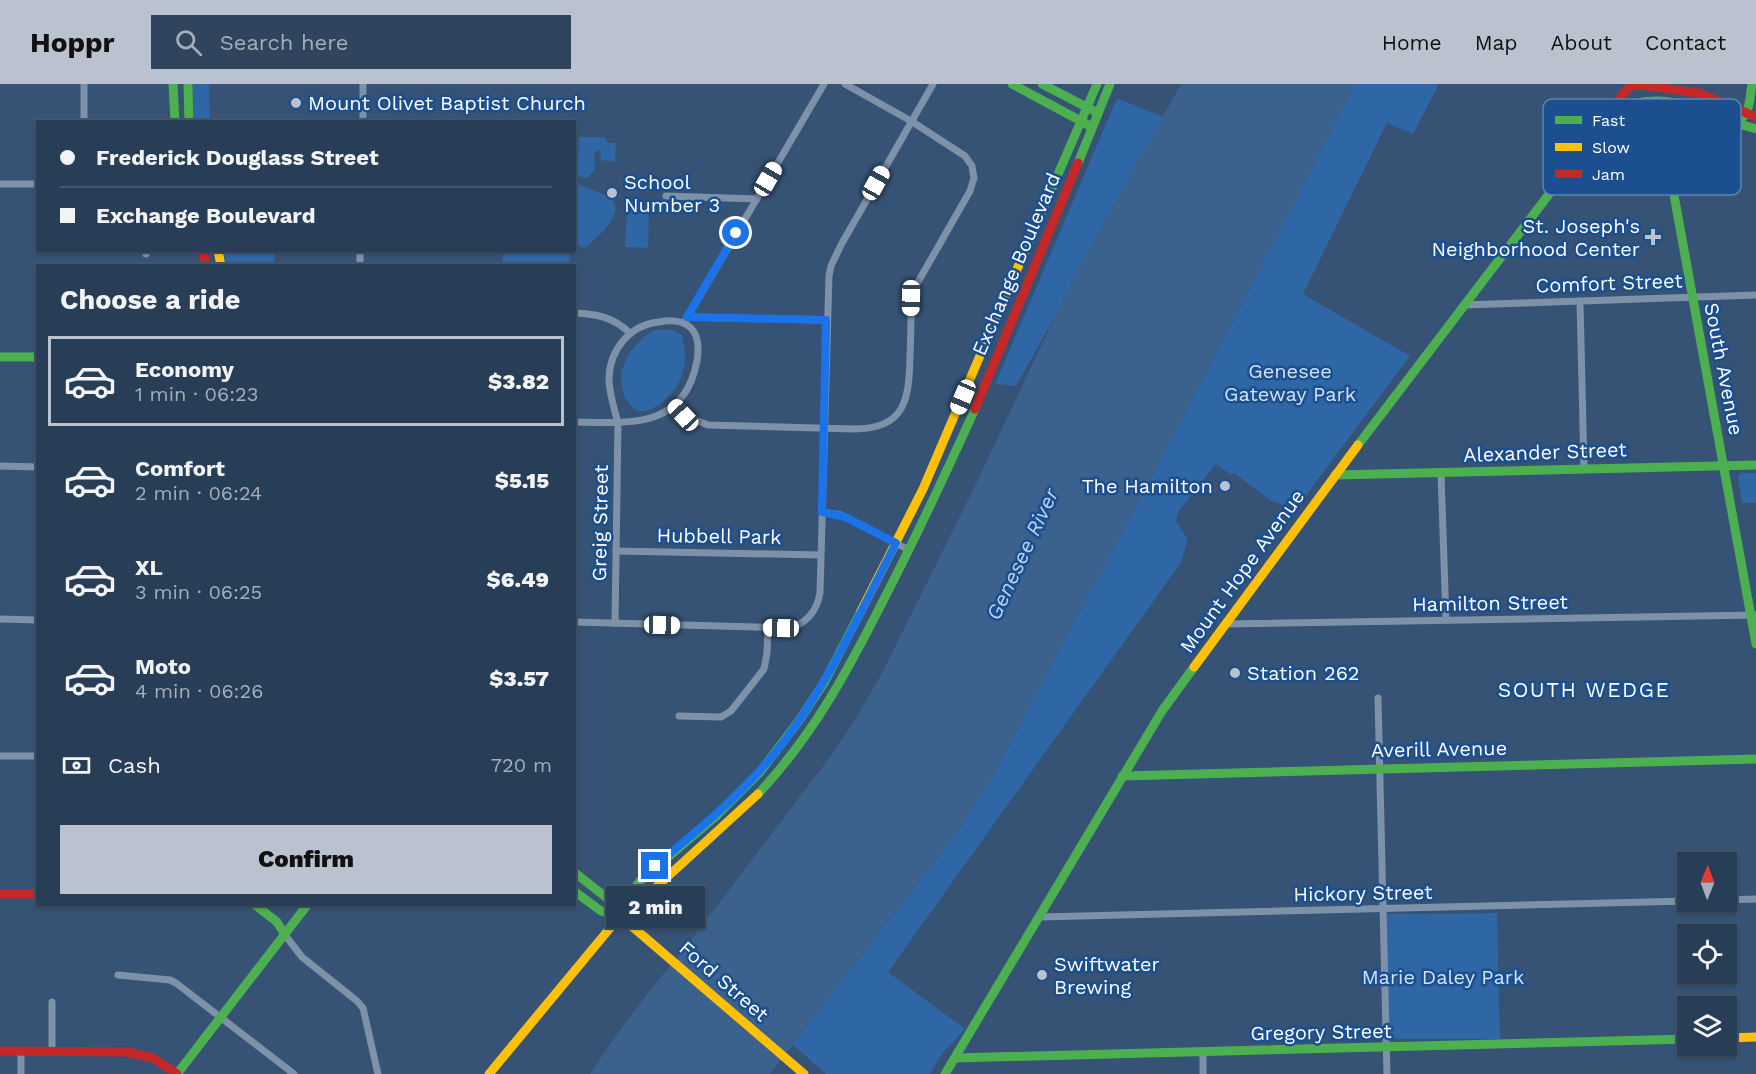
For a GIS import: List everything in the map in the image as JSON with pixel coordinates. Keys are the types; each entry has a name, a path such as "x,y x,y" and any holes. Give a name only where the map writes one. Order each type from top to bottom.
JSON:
{"main road":[{"path":"173,84 175,120"},
{"path":"188,84 189,120"},
{"path":"1012,84 1092,127"},
{"path":"1042,84 1098,113"},
{"name":"Exchange Boulevard","path":"620,916 623,905 632,890 666,856 728,805 759,772 789,735 824,683 930,474 1097,84"},
{"name":"Exchange Boulevard","path":"620,916 636,906 668,874 730,824 763,790 812,730 844,677 949,468 1053,225 1110,84"},
{"path":"1751,115 1752,84"},
{"path":"1652,85 1699,93 1713,99"},
{"name":"Mount Hope Avenue","path":"1621,99 1628,89 1652,85"},
{"name":"Mount Hope Avenue","path":"1741,125 1756,129"},
{"name":"Mount Hope Avenue","path":"945,1074 1162,711 1335,475 1548,195"},
{"name":"South Avenue","path":"1674,195 1753,615 1756,644"},
{"path":"0,357 36,357"},
{"name":"Alexander Street","path":"1335,475 1756,465"},
{"name":"Averill Avenue","path":"1122,776 1756,759"},
{"name":"Ford Street","path":"576,873 608,900 620,916 804,1074"},
{"name":"Ford Street","path":"576,892 601,911 620,916"},
{"path":"0,894 36,894"},
{"path":"257,906 277,922 285,935"},
{"path":"0,1051 127,1052 153,1058 177,1074 307,906"},
{"path":"489,1074 620,916"},
{"path":"1737,1038 1756,1037"},
{"name":"Gregory Street","path":"955,1058 1677,1039"}],"street":[{"path":"84,84 84,120"},
{"path":"363,84 363,120"},
{"path":"685,320 824,84"},
{"path":"675,406 683,415 708,425 824,428 876,428 887,423 903,408 910,379 911,298 972,185 974,172 970,161 911,121 845,84"},
{"path":"576,622 768,628 792,627 803,622 812,614 818,604 820,593 829,276 836,255 933,84"},
{"path":"0,184 36,184"},
{"path":"666,196 757,199"},
{"name":"Comfort Street","path":"1464,305 1756,295"},
{"path":"1580,301 1584,469"},
{"path":"576,313 605,316 616,321 630,333"},
{"path":"576,422 618,423 653,417 675,406 691,383 698,355 697,339 685,320"},
{"path":"618,423 611,395 610,370 618,347 630,333 653,322 667,321 826,320"},
{"name":"Greig Street","path":"615,623 618,423"},
{"path":"0,466 36,467"},
{"path":"1441,473 1446,620"},
{"path":"822,512 845,517 909,550"},
{"name":"Hubbell Park","path":"616,551 820,555"},
{"name":"Hamilton Street","path":"1226,624 1753,615"},
{"path":"0,619 36,620"},
{"path":"679,716 721,717 731,711 764,669 768,628"},
{"path":"1378,698 1387,1074"},
{"path":"0,756 36,756"},
{"path":"1737,900 1756,899"},
{"name":"Hickory Street","path":"1040,916 1677,901"},
{"path":"285,935 302,957 363,1008 378,1074"},
{"path":"118,975 174,981 294,1074"},
{"path":"52,1002 52,1052"},
{"path":"21,1052 21,1074"},
{"path":"1203,1053 1203,1074"}],"green space":[{"path":"193,84 209,84 210,120 194,120"},
{"name":"Genesee Gateway Park","path":"1355,84 1439,84 1413,134 1387,123 1303,294 1410,356 1296,509 1271,501 1234,473 1231,475 1216,464 1178,512 1176,521 1188,540 1180,564 888,972 965,1029 942,1054 930,1074 826,1074 792,1044 956,834 991,779 1196,393"},
{"path":"1117,98 1166,118 1016,386 995,384"},
{"path":"579,137 605,137 608,143 616,143 615,162 601,160 600,149 594,153 595,169 588,178 577,176"},
{"path":"576,184 607,196 615,208 610,223 586,248 576,244"},
{"path":"627,205 649,206 648,248 625,247"},
{"path":"223,252 274,252 274,262 353,263 353,264 227,264"},
{"path":"503,252 570,252 570,264 502,264"},
{"path":"653,330 674,330 682,335 685,364 680,380 670,395 653,408 639,411 627,401 621,380 622,370 630,352"},
{"path":"1741,473 1756,473 1756,503 1742,503 1738,476"},
{"name":"Marie Daley Park","path":"1497,913 1500,1039 1390,1039 1386,914"}],"water":[{"name":"Genesee River","path":"1181,84 1355,84 1196,393 991,779 956,834 770,1074 590,1074 635,1010 833,753 857,716 881,675 972,492 1076,272"}],"traffic: fast":[{"path":"173,84 175,120"},
{"path":"188,84 189,120"},
{"path":"1012,84 1092,127"},
{"path":"1042,84 1098,113"},
{"path":"1024,253 1097,84"},
{"path":"1078,163 1110,84"},
{"path":"1741,118 1748,108 1752,84"},
{"path":"1741,124 1756,129"},
{"path":"1358,445 1548,195"},
{"path":"1674,195 1756,644"},
{"path":"0,357 36,357"},
{"path":"758,794 813,725 843,677 908,552 975,409"},
{"path":"1335,475 1756,465"},
{"path":"620,916 627,898 641,880 716,816 760,772 824,683 861,611"},
{"path":"945,1074 1162,711 1194,667"},
{"path":"1122,776 1756,759"},
{"path":"576,874 607,898 620,916"},
{"path":"576,892 601,911 620,916"},
{"path":"257,906 277,922 285,935"},
{"path":"177,1074 306,906"},
{"path":"955,1058 1677,1039"}],"traffic: slow":[{"path":"218,252 221,264"},
{"path":"861,611 923,489 1024,253"},
{"path":"1194,667 1358,445"},
{"path":"620,916 642,900 758,794"},
{"path":"489,1074 620,916"},
{"path":"620,916 804,1074"},
{"path":"1737,1038 1756,1037"}],"traffic: jam":[{"path":"1619,99 1625,91 1633,86 1641,85 1699,93 1713,99"},
{"path":"1741,111 1756,117"},
{"path":"975,409 1078,163"},
{"path":"203,252 206,264"},
{"path":"0,894 36,894"},
{"path":"0,1051 127,1052 153,1058 177,1074"}],"place":[{"name":"Mount Olivet Baptist Church","path":"296,103"},
{"name":"School Number 3","path":"612,193"},
{"name":"St. Joseph's Neighborhood Center","path":"1653,237"},
{"name":"The Hamilton","path":"1225,486"},
{"name":"Station 262","path":"1235,673"},
{"name":"Swiftwater Brewing","path":"1042,975"}],"district":[{"name":"SOUTH WEDGE","path":"1584,689"}],"route":[{"path":"655,866 728,805 770,760 789,735 824,683 896,543 845,517 822,512 826,320 687,317 736,233"}]}
